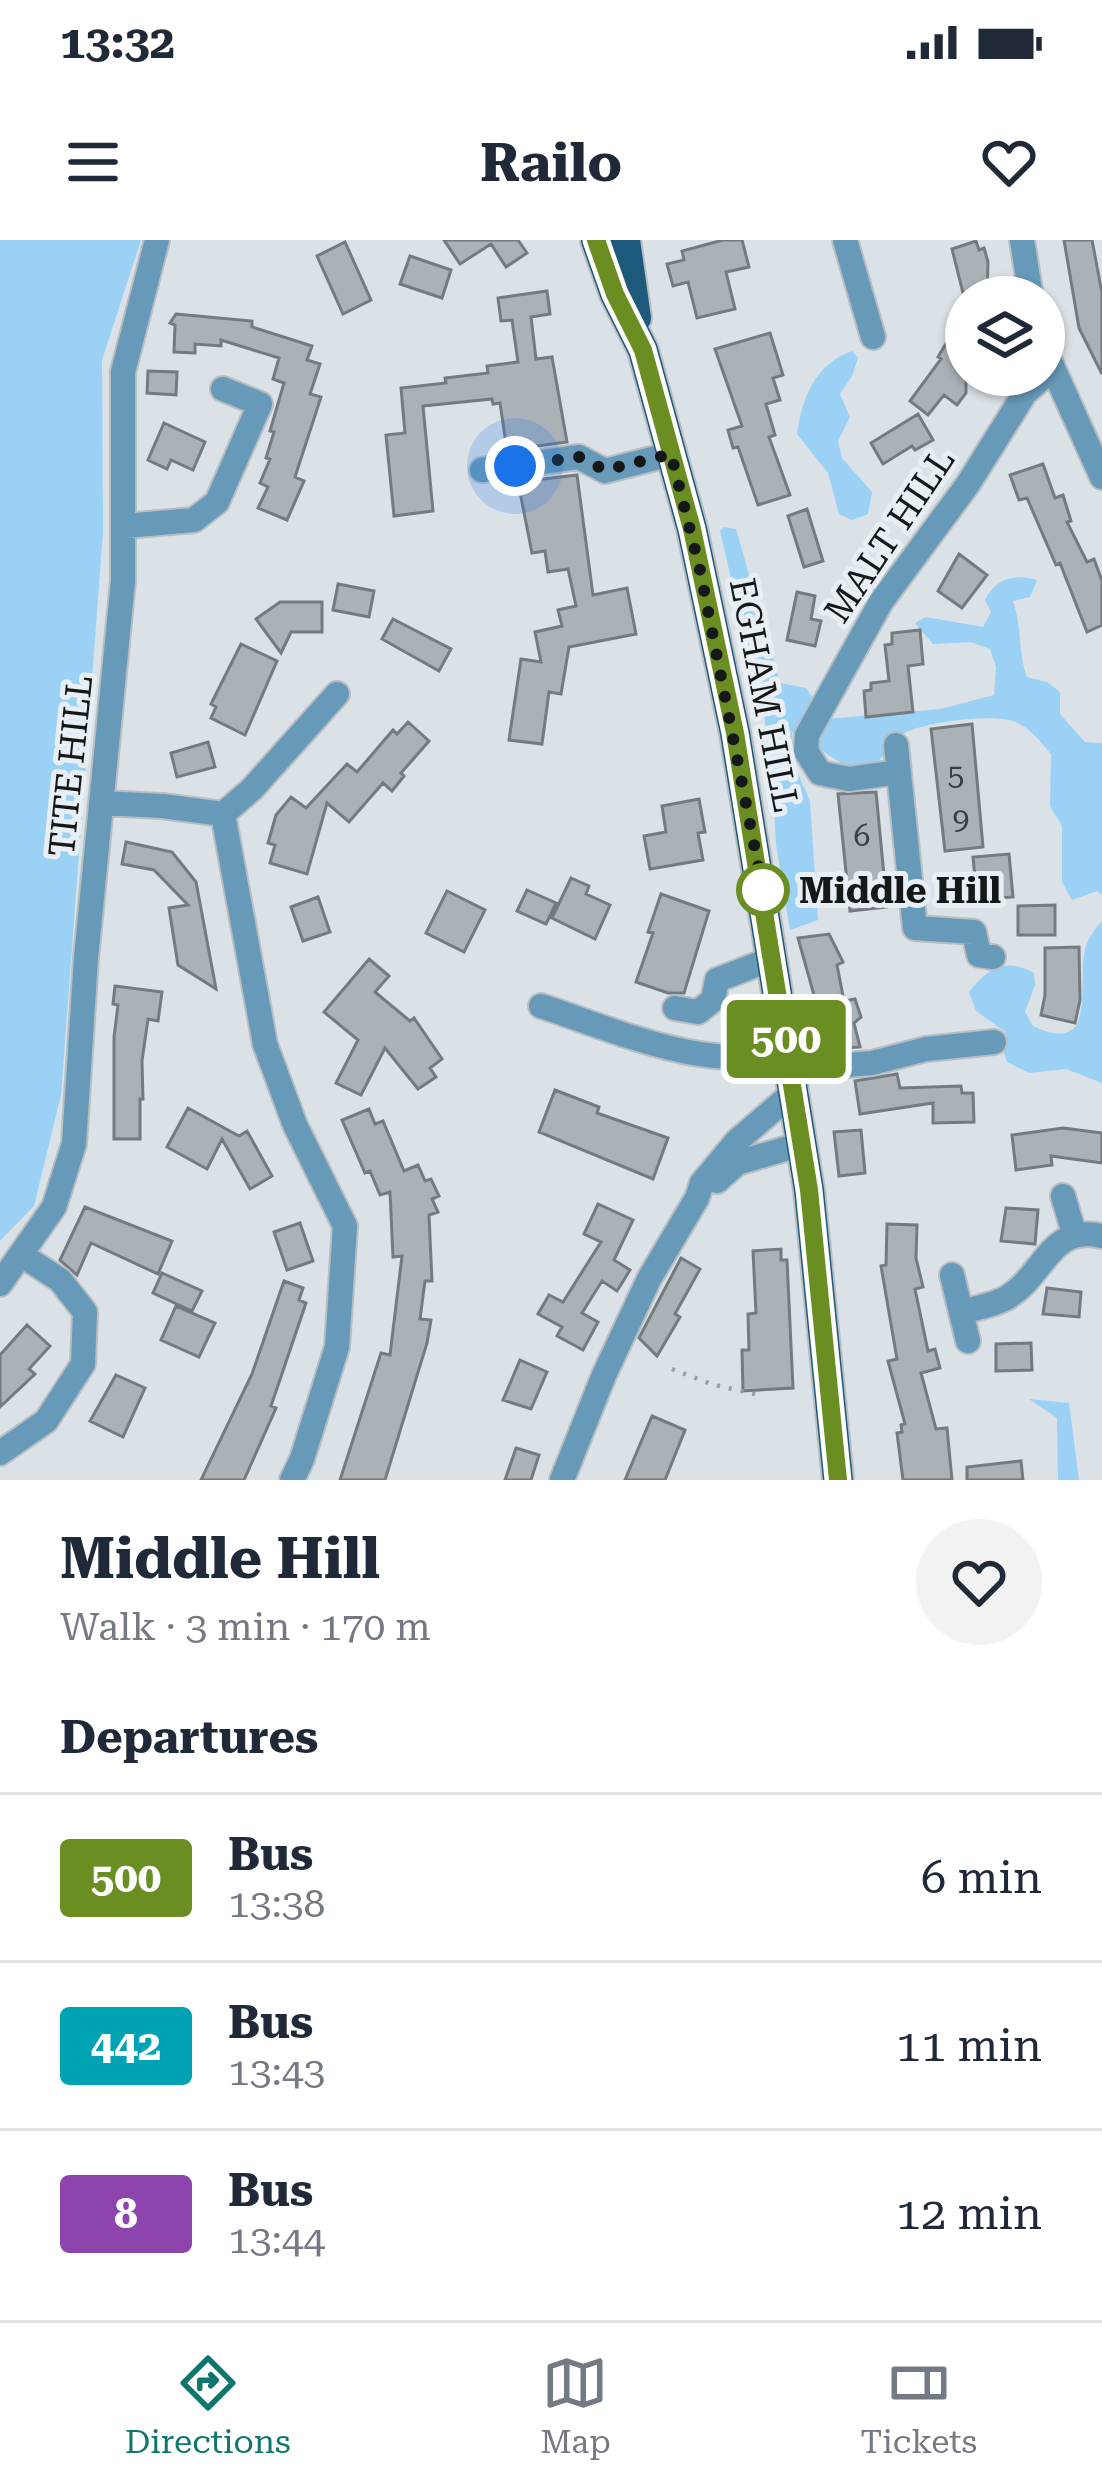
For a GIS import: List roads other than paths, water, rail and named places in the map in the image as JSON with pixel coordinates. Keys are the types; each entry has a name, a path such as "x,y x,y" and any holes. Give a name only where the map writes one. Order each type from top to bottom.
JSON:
{"main road":[{"name":"EGHAM HILL","path":"596,240 615,294 638,336"},
{"name":"EGHAM HILL","path":"625,240 638,336 692,529 735,733 774,958 802,1144 832,1390 838,1480"}],"street":[{"name":"TITE HILL","path":"0,1284 54,1207 74,1144 125,526 123,372 158,240"},
{"path":"844,240 873,337"},
{"path":"1022,240 1028,276"},
{"path":"125,526 194,520 217,502 262,395 224,389"},
{"name":"MALT HILL","path":"898,772 834,779 820,773 805,743 881,602 968,484 1022,396"},
{"path":"1065,396 1102,477"},
{"path":"482,470 579,457 605,470 671,454"},
{"path":"101,803 223,814 252,790 337,694"},
{"path":"896,745 915,928 974,932 979,955 993,957"},
{"path":"223,814 266,1044 296,1125 345,1226 337,1347 292,1480"},
{"path":"675,1008 698,1012 712,1000 717,980 774,958"},
{"path":"541,1006 706,1057 770,1056 791,1072"},
{"path":"562,1480 649,1279 716,1162 791,1072 872,1064 926,1049 994,1042"},
{"path":"697,1198 737,1163 802,1144"},
{"path":"1063,1196 1074,1233"},
{"path":"961,1312 1010,1296 1074,1233 1102,1236"},
{"path":"0,1454 46,1421 83,1364 85,1312 60,1280 23,1256"},
{"path":"952,1275 968,1341"}],"place":[{"name":"Middle Hill","path":"763,890"}]}
